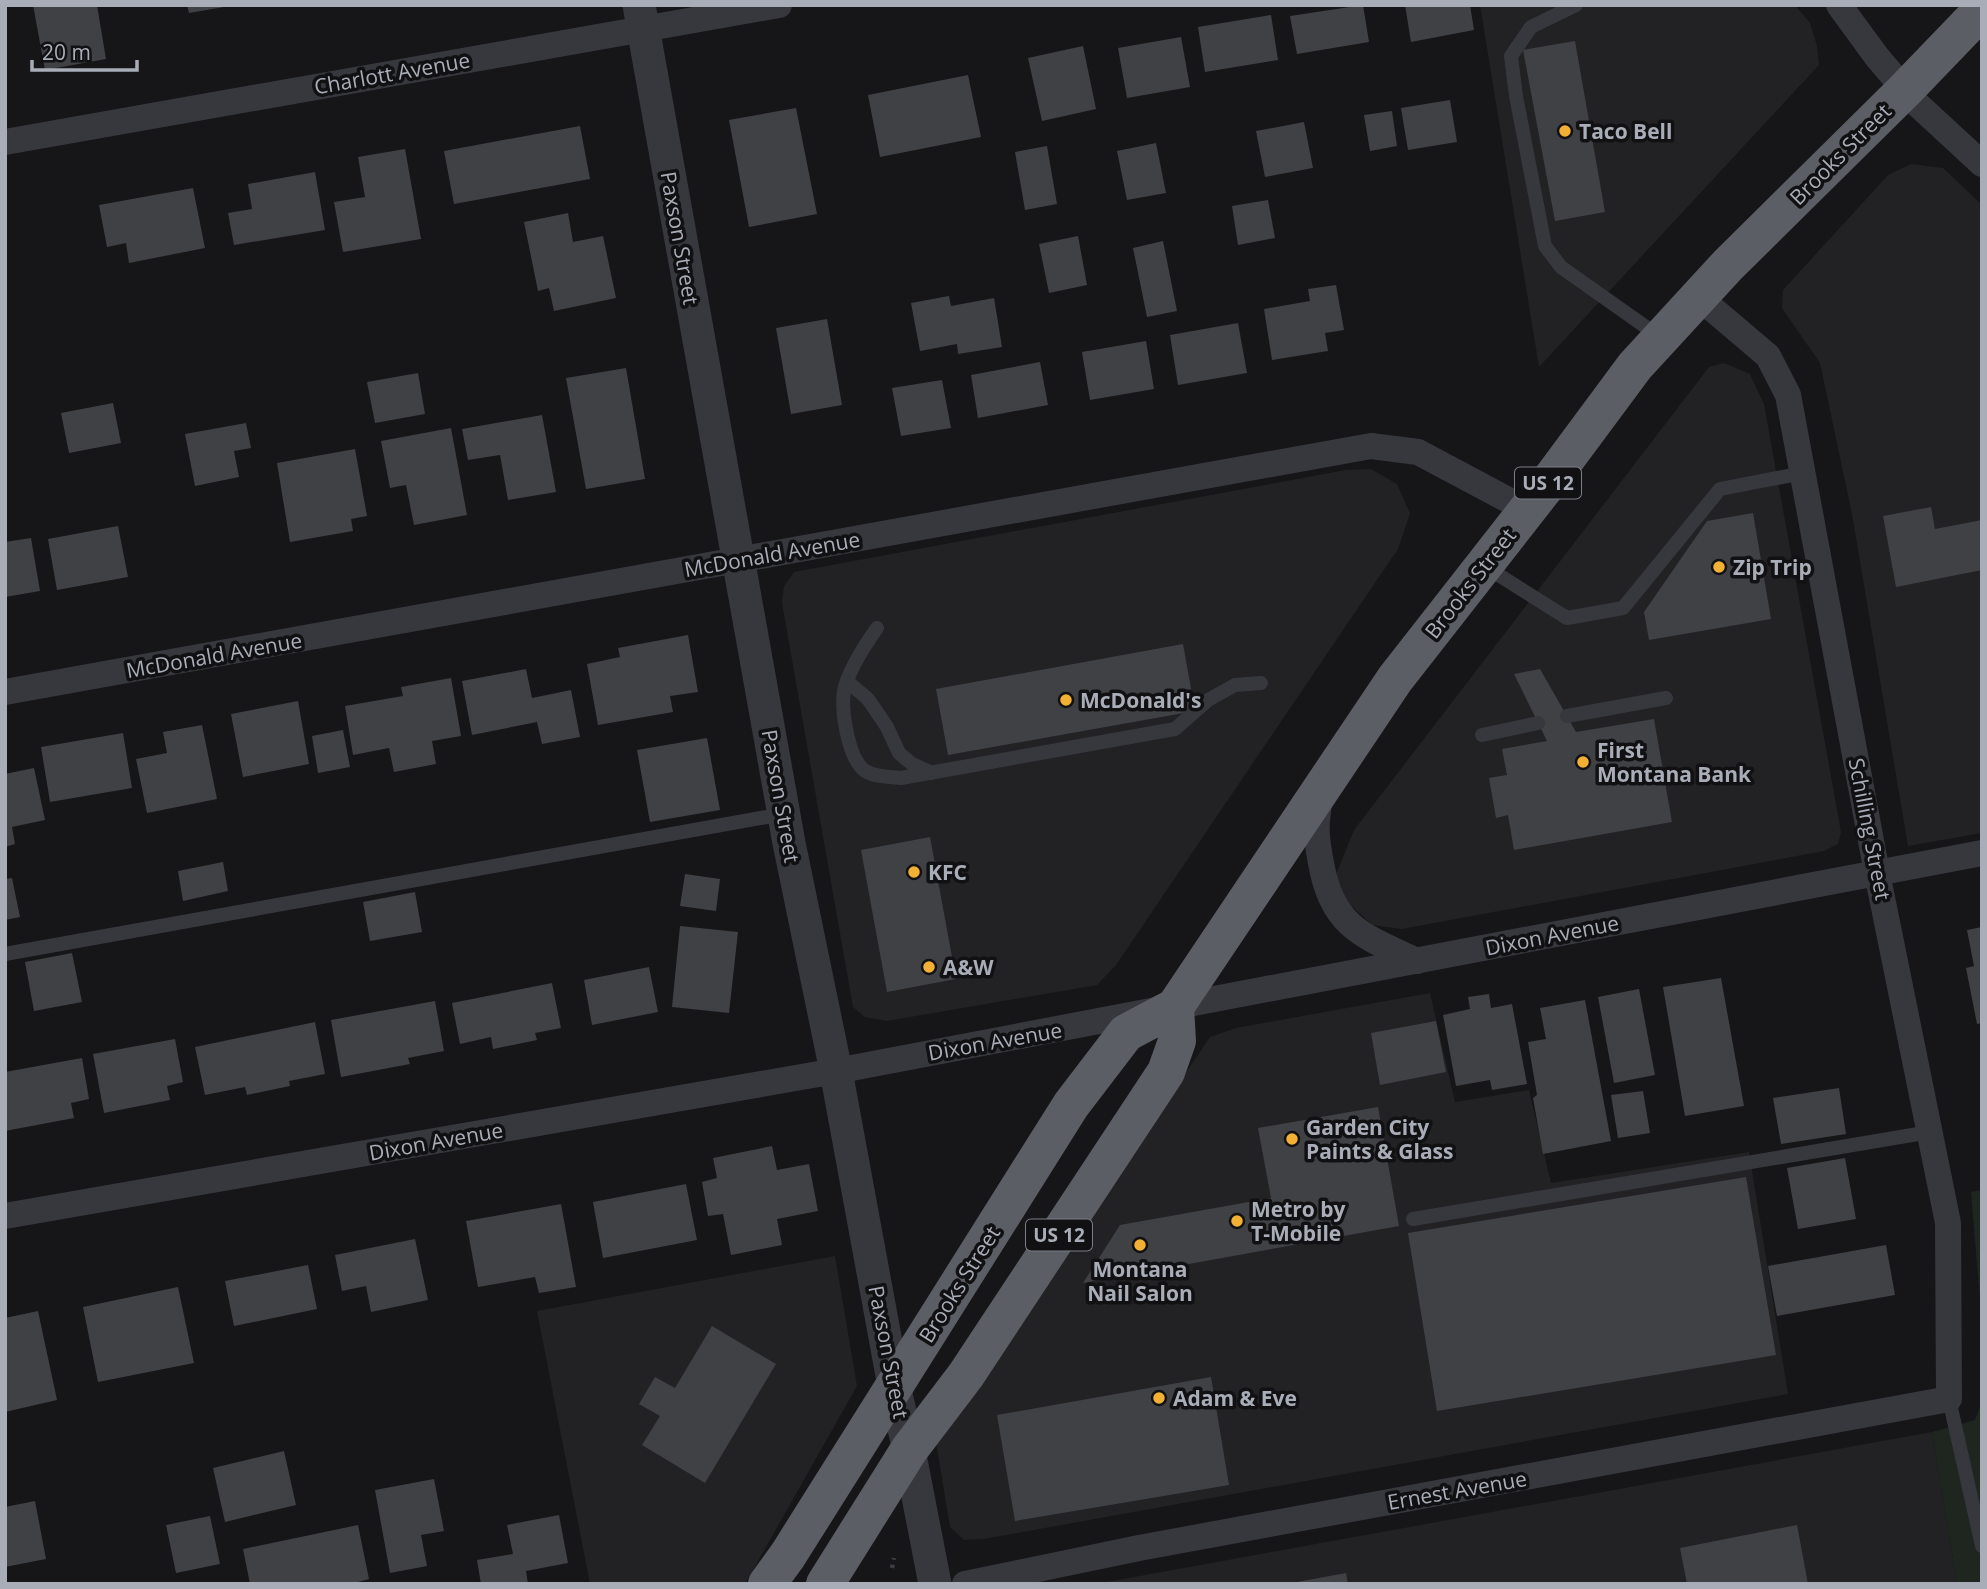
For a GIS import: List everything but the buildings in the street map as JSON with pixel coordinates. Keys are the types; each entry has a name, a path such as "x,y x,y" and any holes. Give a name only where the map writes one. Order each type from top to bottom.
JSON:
{"highway":[{"name":"Brooks Street","path":"767,1584 1071,1105 1126,1033 1175,1007 1395,679 1635,366 1697,298 1982,10"},
{"name":"US 12","path":"825,1584 909,1450 966,1375 1166,1072 1177,1041 1175,1007"}],"street":[{"name":"Charlott Avenue","path":"5,142 641,17 779,5"},
{"path":"1844,11 1905,90 1982,164"},
{"name":"Paxson Street","path":"641,17 783,814 836,1071 894,1387 935,1584"},
{"name":"Schilling Street","path":"1697,298 1768,356 1788,395 1877,873 1948,1223 1949,1399"},
{"name":"McDonald Avenue","path":"5,692 1371,446 1418,452 1527,510"},
{"path":"1322,787 1315,829 1325,886 1335,909 1352,926 1376,942 1417,961"},
{"name":"Dixon Avenue","path":"5,1216 836,1071 1982,853"},
{"name":"Ernest Avenue","path":"965,1584 1139,1549 1949,1399"}],"lane":[{"path":"1576,5 1531,27 1511,56 1516,96 1545,246 1561,267 1661,338"},
{"path":"1483,566 1567,618 1623,608 1720,489 1803,472"},
{"path":"877,628 861,650 844,691 851,753 864,770 879,776 901,778 1175,729 1209,700 1235,685 1261,683"},
{"path":"848,682 868,699 887,727 899,753 912,764 932,773"},
{"path":"1567,716 1666,698"},
{"path":"1482,735 1538,723"},
{"path":"5,954 783,814"},
{"path":"1413,1219 1930,1132"},
{"path":"1949,1399 1982,1546"}],"shaded area":[{"path":"1480,5 1795,5 1810,23 1817,46 1819,65 1539,367"},
{"path":"1911,164 1943,168 1982,205 1982,833 1908,846 1852,514 1820,363 1782,308 1783,290 1888,175"},
{"path":"1724,363 1750,374 1764,404 1841,832 1838,844 1824,851 1402,929 1372,925 1342,897 1335,877 1354,830 1709,367"},
{"path":"1371,469 1397,484 1410,513 1398,549 1116,965 1097,985 887,1021 865,1017 853,1007 782,603 784,586 794,572 1346,470"},
{"path":"1430,993 1455,1102 1529,1090 1551,1183 1749,1152 1788,1394 984,1539 964,1540 950,1527 936,1442 1210,1037 1236,1028"},
{"path":"1982,1190 1982,1323 1971,1192"},
{"path":"835,1256 857,1386 745,1584 590,1584 537,1311"},
{"path":"1982,1401 1982,1584 1957,1584 1932,1432 1975,1420"},
{"path":"1932,1432 1957,1584 1096,1584"}],"place":[{"name":"Taco Bell","path":"1565,131"},
{"name":"Zip Trip","path":"1719,567"},
{"name":"McDonald's","path":"1066,700"},
{"name":"First Montana Bank","path":"1583,762"},
{"name":"KFC","path":"914,872"},
{"name":"A&W","path":"929,967"},
{"name":"Garden City Paints & Glass","path":"1292,1139"},
{"name":"Metro by T-Mobile","path":"1237,1221"},
{"name":"Montana Nail Salon","path":"1140,1245"},
{"name":"Adam & Eve","path":"1159,1398"}]}
